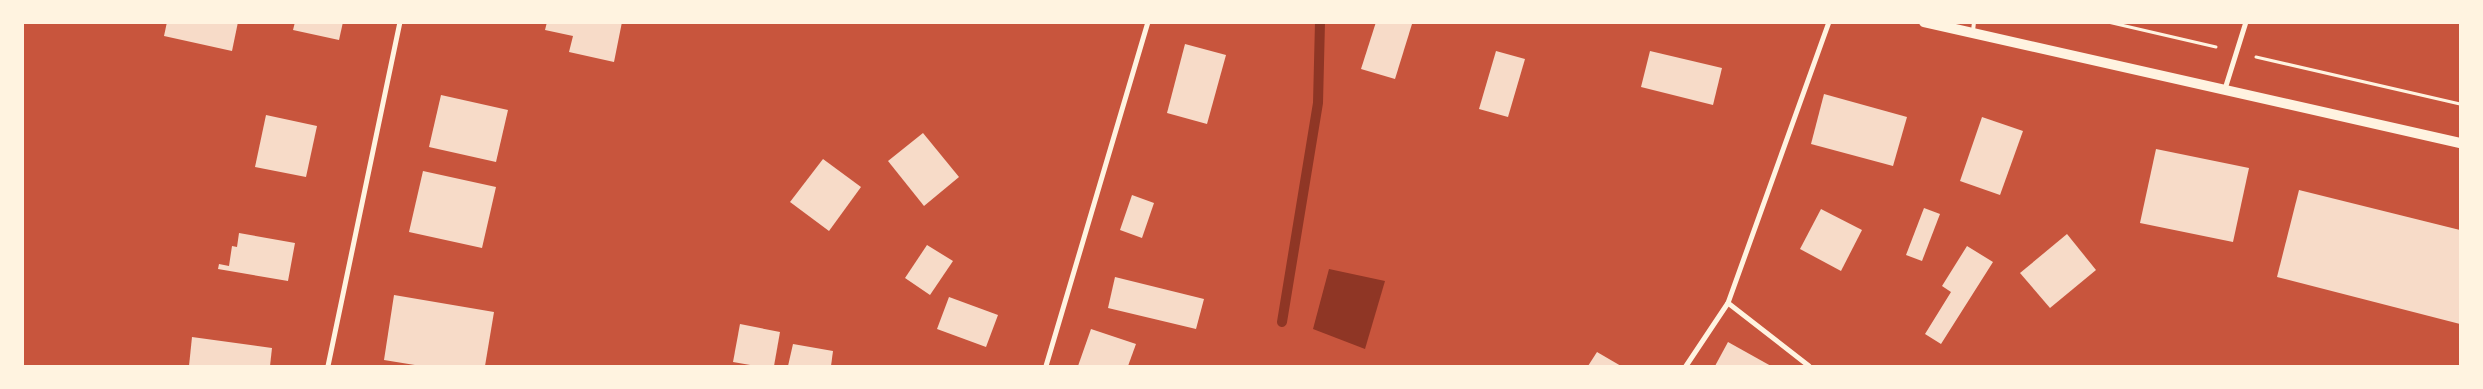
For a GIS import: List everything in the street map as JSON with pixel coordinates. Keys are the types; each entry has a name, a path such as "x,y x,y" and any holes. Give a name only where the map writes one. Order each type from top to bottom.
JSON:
{"main road":[{"path":"1924,22 1973,28 2460,143"}],"street":[{"path":"328,366 400,22"},
{"path":"1046,366 1148,22"},
{"path":"1686,366 1728,304 1829,22"},
{"path":"2225,89 2246,22"},
{"path":"1728,304 1809,366"}],"path":[{"path":"2108,22 2460,104"}],"shaded area":[{"path":"1329,269 1385,281 1365,349 1313,329"}],"building":[{"path":"167,22 238,22 232,51 164,36"},
{"path":"295,22 343,22 339,40 293,30"},
{"path":"547,22 622,22 614,62 569,52 573,36 545,30"},
{"path":"1376,22 1412,24 1395,79 1361,69"},
{"path":"1185,44 1226,55 1207,124 1167,113"},
{"path":"1496,51 1525,59 1508,117 1479,109"},
{"path":"1650,51 1722,68 1713,105 1641,87"},
{"path":"1824,94 1907,117 1893,166 1811,144"},
{"path":"441,95 508,110 496,162 429,147"},
{"path":"266,115 317,126 306,177 255,167"},
{"path":"1982,117 2023,131 2000,195 1960,181"},
{"path":"923,133 959,177 924,206 888,161"},
{"path":"2156,149 2249,168 2233,242 2140,223"},
{"path":"823,159 861,187 829,231 790,202"},
{"path":"423,171 496,187 482,248 409,232"},
{"path":"2299,190 2460,230 2460,324 2277,277"},
{"path":"1132,195 1154,203 1142,238 1120,230"},
{"path":"1924,208 1940,214 1922,261 1906,255"},
{"path":"1821,209 1862,230 1841,271 1800,249"},
{"path":"239,233 295,243 288,281 218,269 219,264 229,266 232,246 237,247"},
{"path":"2067,234 2096,270 2050,308 2020,273"},
{"path":"927,245 953,261 930,295 905,278"},
{"path":"1967,246 1993,262 1941,344 1925,334 1951,292 1942,286"},
{"path":"1115,277 1204,299 1196,329 1108,308"},
{"path":"394,295 494,312 485,366 421,366 384,360"},
{"path":"949,297 998,315 986,347 937,329"},
{"path":"740,324 780,332 774,366 756,366 733,362"},
{"path":"1091,329 1136,344 1128,366 1078,366"},
{"path":"192,337 272,348 270,366 189,366"},
{"path":"1728,342 1771,366 1715,366"},
{"path":"793,344 833,351 831,366 788,366"},
{"path":"1597,352 1621,366 1588,366"}],"waterway":[{"path":"1282,322 1318,103 1320,22"}]}
